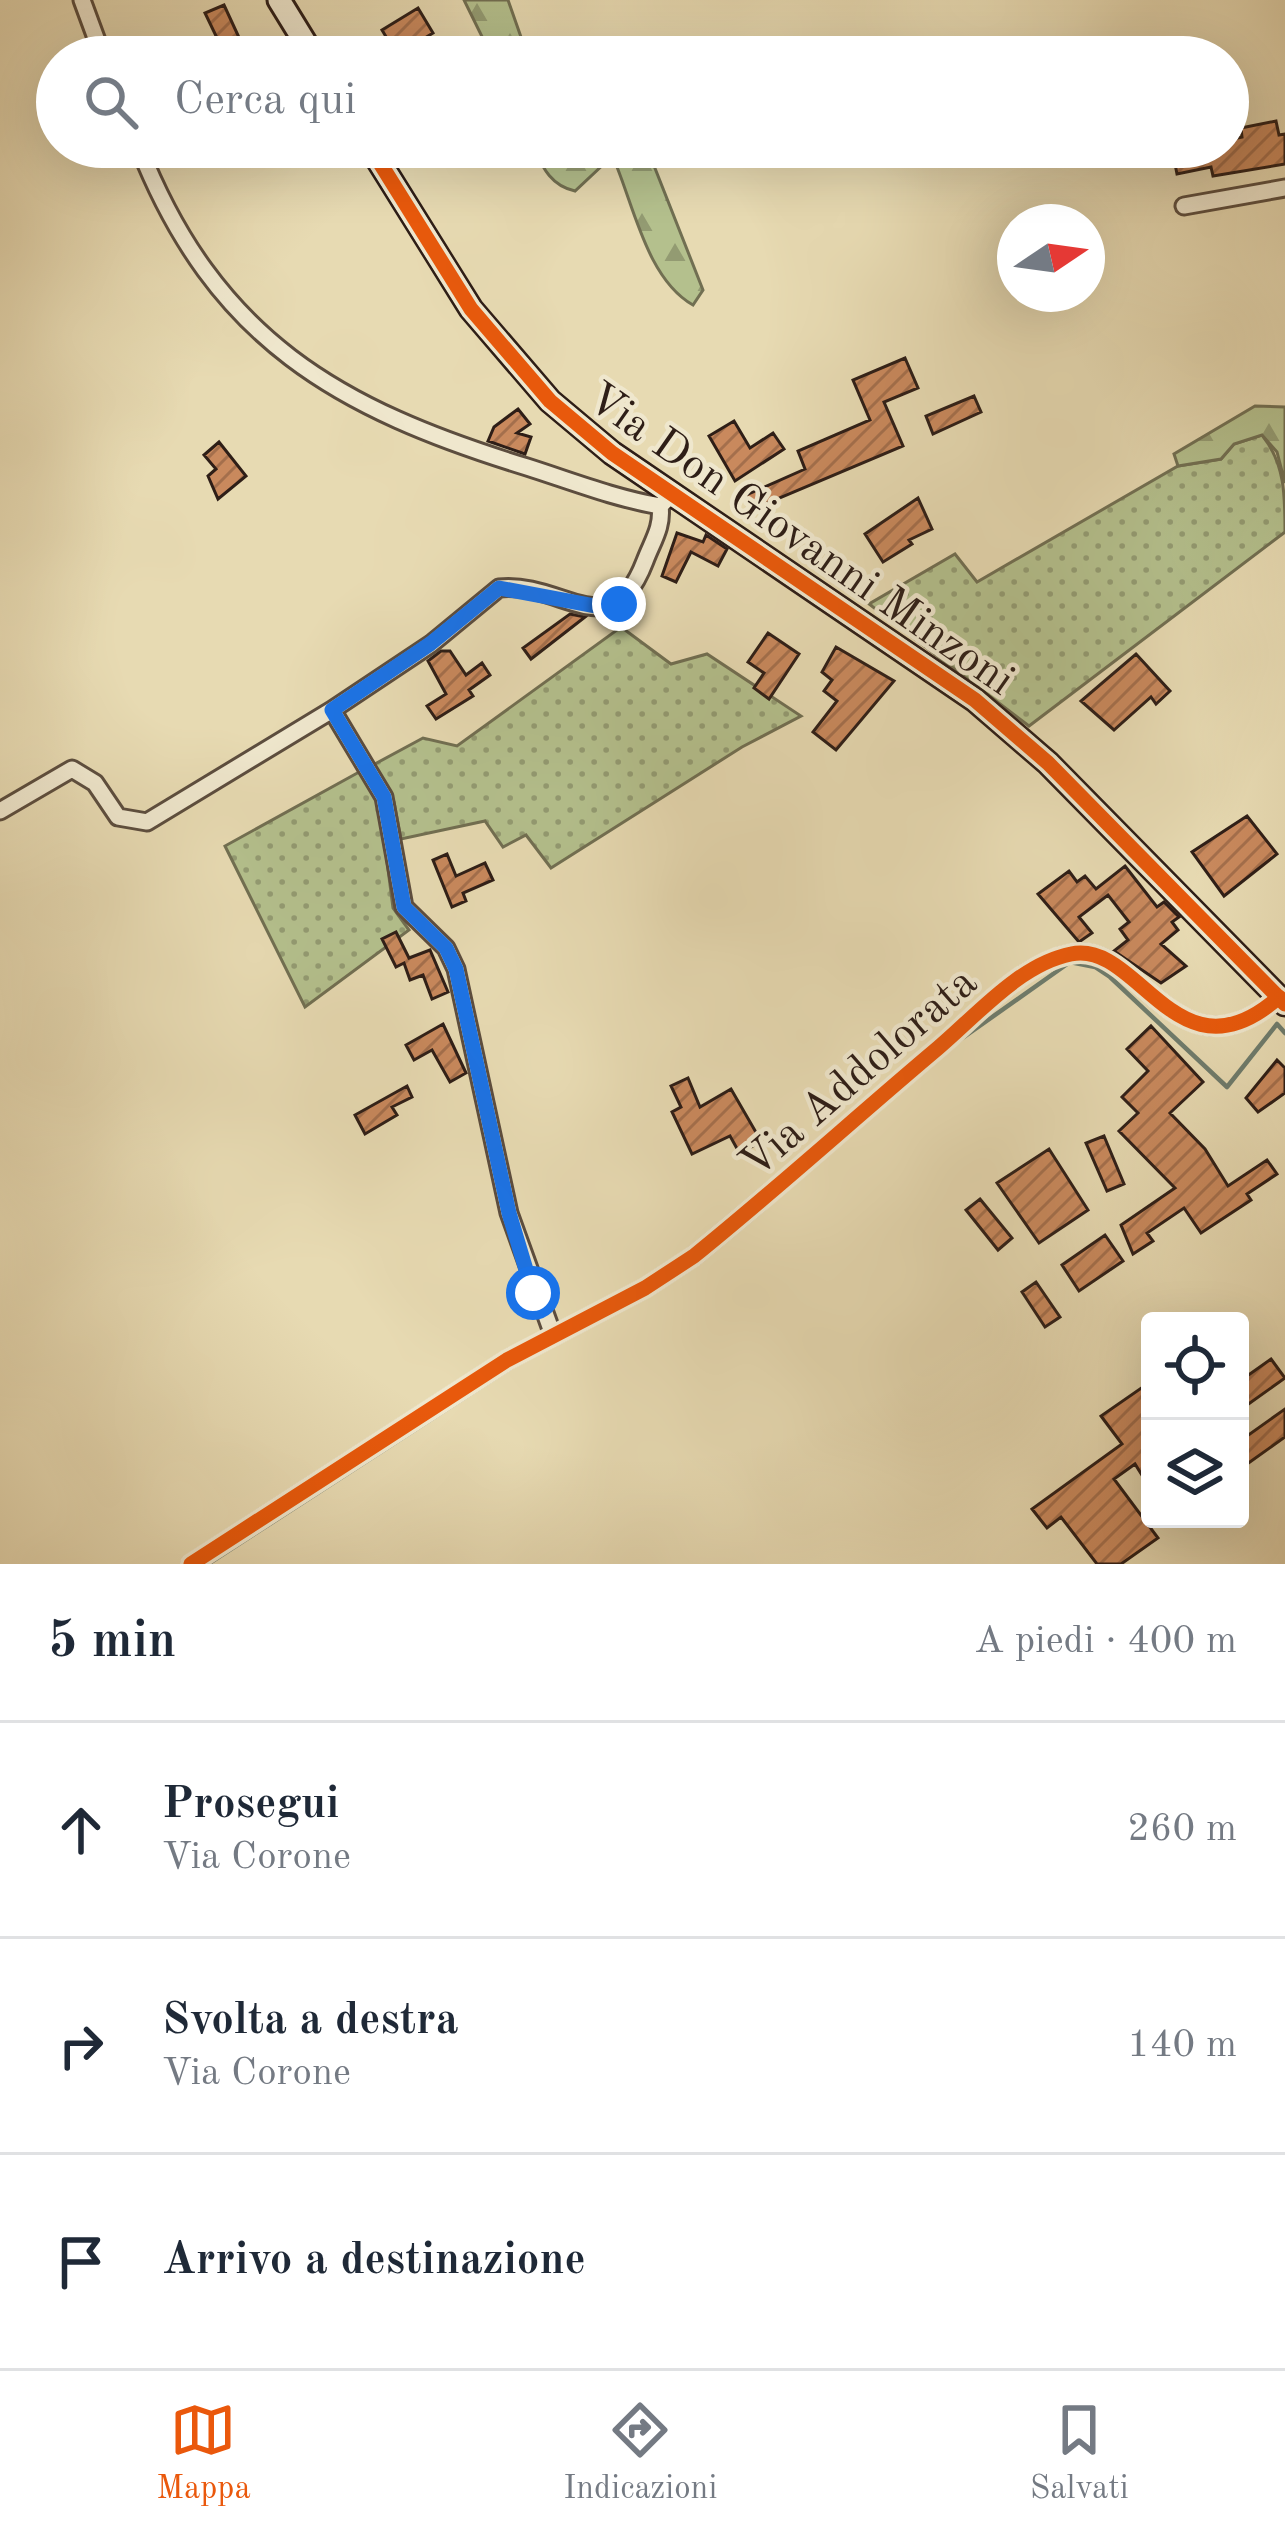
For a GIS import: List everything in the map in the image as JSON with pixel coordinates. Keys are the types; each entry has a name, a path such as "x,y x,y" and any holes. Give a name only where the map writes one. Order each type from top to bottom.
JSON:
{"street":[{"path":"82,0 96,36"},
{"path":"279,0 301,36"},
{"path":"0,811 72,770 95,783 118,818 160,818 430,644 499,588 606,608 619,604 632,592 666,500 417,432 341,395 295,364 225,294 165,208 148,168"},
{"name":"Via Don Giovanni Minzoni","path":"383,168 471,309 519,369 582,430 666,500 975,700 1048,763 1282,1000"},
{"path":"1184,206 1285,188"},
{"path":"332,710 384,797 404,907 446,948 456,969 509,1213 553,1335"},
{"name":"Via Addolorata","path":"191,1564 283,1500 553,1335 645,1288 694,1256 988,1005 1051,962 1074,952 1102,958 1155,1003 1208,1025 1246,1019 1282,1000"}],"green space":[{"path":"464,0 508,0 521,36 482,36"},
{"path":"544,168 600,168 575,191"},
{"path":"617,168 655,168 703,290 693,305 665,279 637,224"},
{"path":"1255,406 1285,407 1285,483 1277,452 1262,435 1234,444 1221,459 1178,466 1174,454"},
{"path":"1262,435 1279,469 1285,532 1029,726 869,604 955,554 977,582 1178,466 1221,459 1234,444"},
{"path":"621,627 671,664 707,654 801,716 742,747 551,868 526,835 503,847 485,821 401,839 394,802 373,765 423,738 457,746"},
{"path":"361,771 380,807 393,908 409,930 305,1007 225,846"}],"building":[{"path":"224,5 238,36 216,36 205,13"},
{"path":"418,8 433,33 386,36 382,30"},
{"path":"1276,121 1279,135 1285,134 1285,164 1213,176 1211,168 1249,168 1249,126"},
{"path":"1176,168 1206,168 1177,174"},
{"path":"905,358 918,388 884,402 903,446 751,510 744,496 805,469 798,451 870,420 853,380"},
{"path":"974,396 981,412 933,434 926,416"},
{"path":"518,409 530,424 517,433 531,437 525,454 488,441 494,427"},
{"path":"734,421 750,448 773,433 784,449 735,481 709,436"},
{"path":"219,442 246,476 218,499 208,476 216,469 204,455"},
{"path":"918,498 932,529 909,540 912,544 883,562 865,534"},
{"path":"677,533 703,542 706,535 727,549 718,566 691,552 676,582 662,576"},
{"path":"570,614 585,617 531,659 523,648"},
{"path":"768,633 799,654 769,699 754,688 764,673 748,662"},
{"path":"836,647 894,681 836,750 813,732 837,701 824,691 832,680 822,672"},
{"path":"441,651 450,651 466,675 482,663 490,675 469,690 473,696 436,719 427,706 446,694 428,661"},
{"path":"1136,654 1170,691 1156,704 1151,697 1114,730 1081,701"},
{"path":"1247,816 1277,854 1224,896 1192,852"},
{"path":"447,854 456,876 485,863 493,880 463,893 466,901 452,907 433,860"},
{"path":"1125,866 1157,907 1164,902 1179,917 1172,922 1178,930 1161,944 1186,966 1161,983 1114,951 1128,940 1120,929 1129,922 1108,895 1079,917 1092,933 1079,942 1038,894 1069,871 1077,882 1085,876 1096,889"},
{"path":"396,932 409,958 430,950 448,992 432,999 423,975 410,980 404,963 396,967 382,939"},
{"path":"443,1024 466,1073 450,1082 432,1050 414,1060 406,1045"},
{"path":"1151,1026 1203,1082 1170,1113 1205,1149 1228,1186 1267,1160 1277,1174 1247,1194 1251,1200 1201,1233 1184,1208 1147,1233 1153,1241 1133,1254 1121,1225 1175,1188 1119,1131 1138,1113 1122,1097 1148,1071 1127,1049"},
{"path":"1277,1060 1285,1068 1285,1093 1258,1112 1246,1098"},
{"path":"688,1078 700,1107 731,1089 761,1141 740,1154 730,1136 692,1154 672,1112 681,1107 671,1086"},
{"path":"407,1086 412,1097 392,1107 397,1115 365,1134 355,1115"},
{"path":"1104,1136 1124,1184 1107,1191 1086,1143"},
{"path":"1049,1149 1088,1210 1039,1243 997,1183"},
{"path":"980,1199 1012,1238 998,1250 966,1210"},
{"path":"1105,1235 1123,1261 1079,1291 1062,1265"},
{"path":"1036,1282 1060,1317 1045,1327 1022,1292"},
{"path":"1271,1359 1285,1378 1249,1404 1249,1375"},
{"path":"1141,1388 1141,1474 1135,1464 1114,1479 1141,1515 1141,1528 1151,1528 1158,1538 1121,1564 1097,1564 1061,1517 1047,1528 1032,1509 1122,1444 1101,1416"},
{"path":"1285,1409 1285,1437 1249,1463 1249,1435"}],"waterway":[{"path":"954,1044 1070,962 1095,967 1110,977 1227,1087 1277,1024 1285,1033"},
{"path":"653,1291 693,1265"},
{"path":"208,1564 521,1361"}],"cycle path":[{"path":"383,168 471,309 550,401 612,453 975,700 1048,763 1285,1004"},
{"path":"191,1564 507,1360 645,1288 694,1256 1034,968 1071,954 1095,955 1186,1019 1213,1026 1244,1020 1279,997"}],"route":[{"path":"533,1293 509,1213 456,969 446,948 404,907 384,797 332,710 430,644 499,588 510,586 606,608 619,604"}]}
